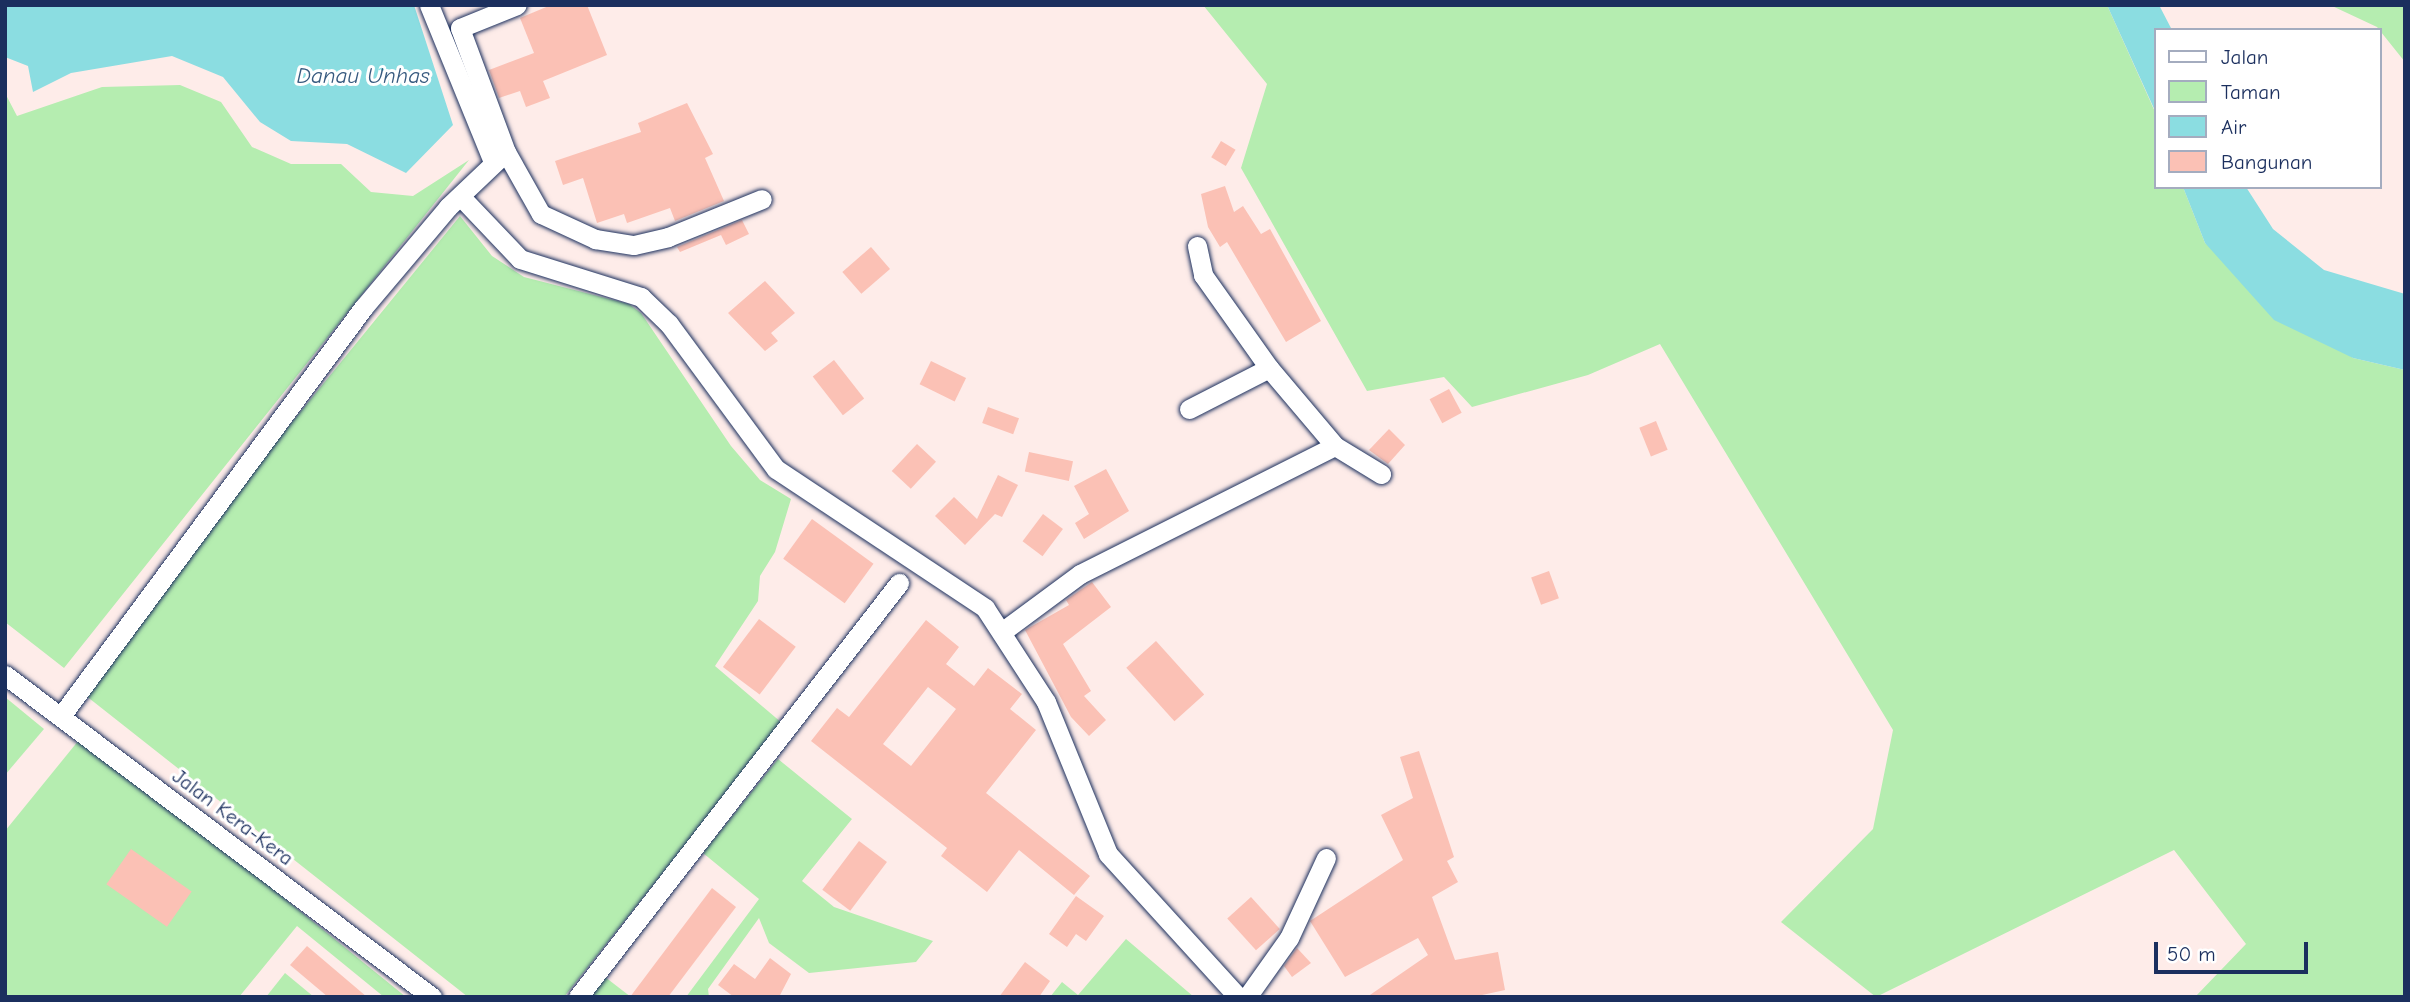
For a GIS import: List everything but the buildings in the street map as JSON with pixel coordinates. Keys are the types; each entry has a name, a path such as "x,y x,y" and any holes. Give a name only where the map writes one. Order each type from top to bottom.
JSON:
{"street":[{"path":"429,5 482,174 520,259 641,297 669,324 776,469 1016,623 1108,854 1238,997"},
{"path":"511,6 460,28 482,174 541,214 595,239 634,245 668,237 762,199"},
{"path":"61,716 363,308 482,174"},
{"path":"1197,246 1203,275 1269,368 1335,446 1381,474"},
{"path":"1189,409 1269,368"},
{"path":"1016,623 1080,574 1335,446"},
{"path":"578,997 899,583"},
{"name":"Jalan Kera-Kera","path":"5,675 432,997"},
{"path":"1255,984 1289,938 1326,858"}],"green space":[{"path":"1203,5 2107,5 2154,110 2154,189 2184,189 2205,243 2353,358 2405,370 2405,997 2195,997 2246,944 2174,850 1876,997 1781,922 1873,829 1893,730 1660,344 1588,375 1472,407 1444,377 1367,391 1241,168 1267,84"},
{"path":"2330,5 2405,5 2405,62 2382,33 2382,28"},
{"path":"180,85 221,102 252,147 291,164 341,164 371,192 413,196 469,160 64,668 5,622 5,93 17,116 102,87"},
{"path":"460,216 492,256 524,277 629,304 641,313 731,446 760,480 791,499 775,552 760,576 758,601 715,666 782,723 564,997 468,997 85,695 235,492"},
{"path":"5,697 44,729 5,775"},
{"path":"83,735 406,997 384,997 297,926 239,997 5,997 5,831"},
{"path":"778,759 852,819 802,881 834,907 933,941 916,962 809,973 769,943 759,918 708,989 709,997 686,997 759,899 703,853"},
{"path":"1126,939 1194,997 1050,997 1062,982 1078,995"},
{"path":"285,973 314,997 266,997"},
{"path":"605,977 631,997 591,997"}],"water":[{"name":"Danau Unhas","path":"5,5 414,5 453,125 406,173 347,144 291,141 260,122 223,77 172,56 71,73 33,92 28,66 5,57"},
{"path":"2107,5 2159,5 2171,28 2154,28 2154,109"},
{"path":"2184,189 2247,189 2273,229 2324,270 2405,294 2405,370 2353,358 2274,320 2205,243"}]}
